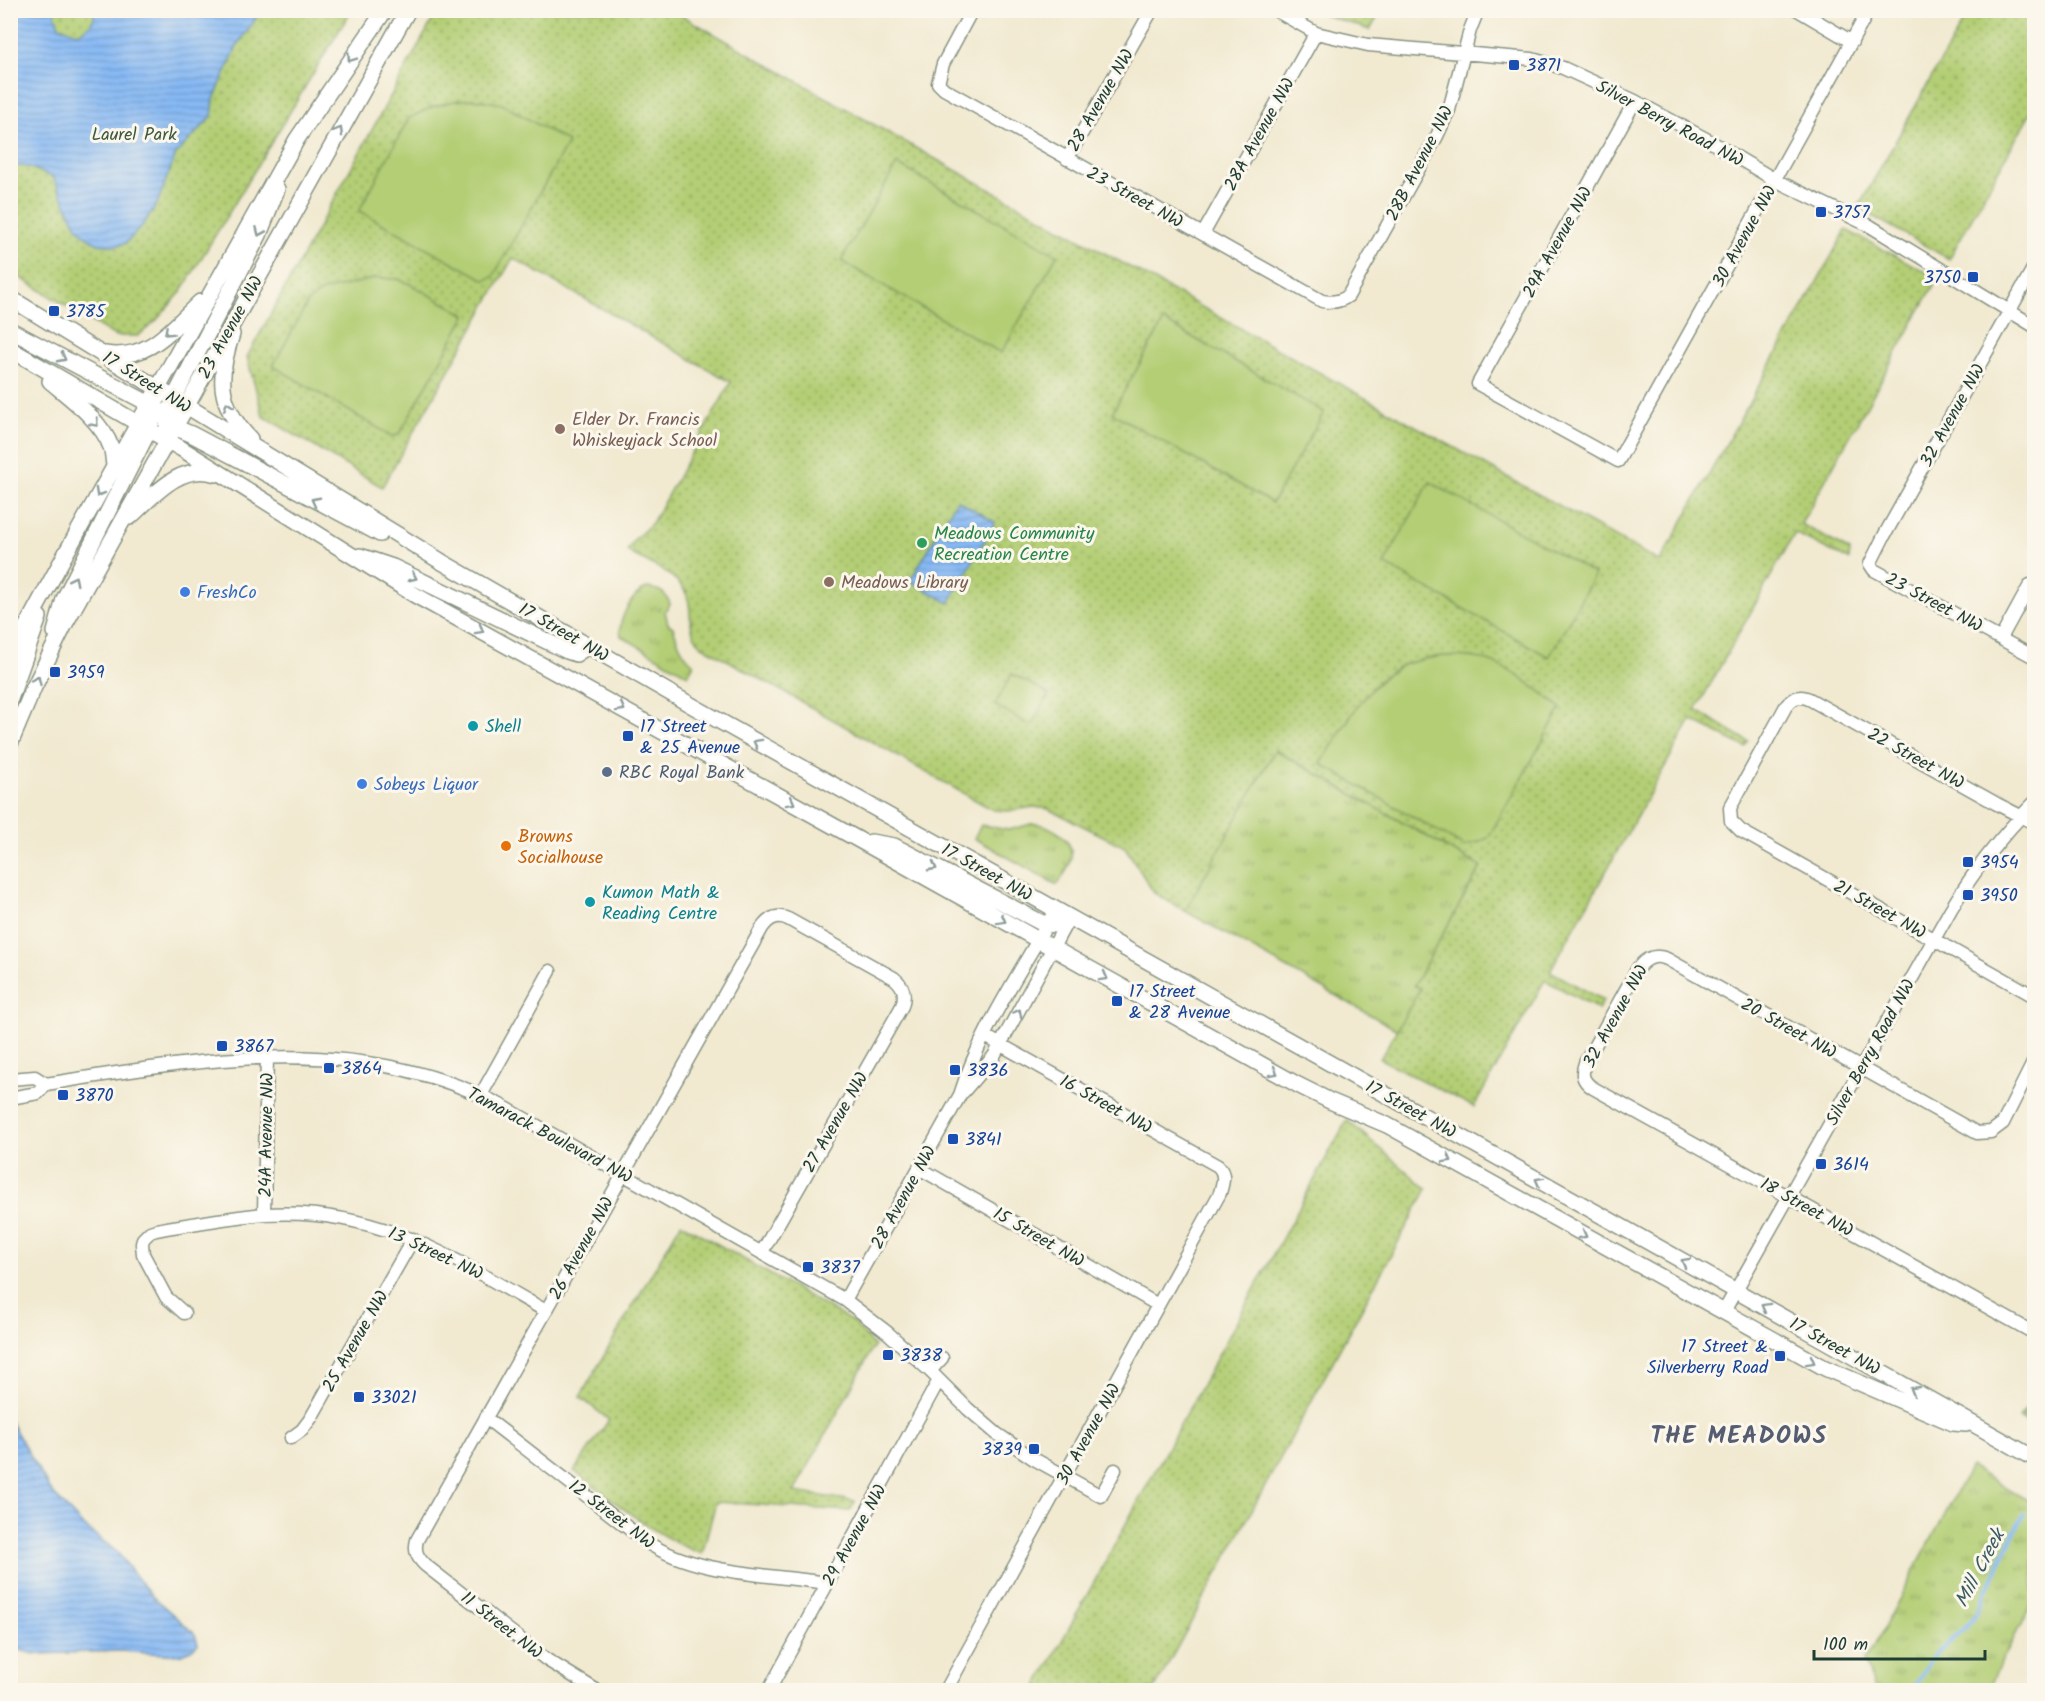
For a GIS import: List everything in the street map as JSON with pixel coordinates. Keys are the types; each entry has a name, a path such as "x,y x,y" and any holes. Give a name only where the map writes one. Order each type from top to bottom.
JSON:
{"main road":[{"name":"23 Avenue NW","path":"157,388 297,139 385,10"},
{"name":"23 Avenue NW","path":"10,660 114,465 162,418 240,308 408,10"},
{"path":"49,655 64,599 259,235 297,139"},
{"path":"102,354 123,356 147,349 210,292"},
{"name":"17 Street NW","path":"10,298 157,388 162,418 227,479 415,595 1298,1085 1387,1125 1825,1368 1855,1383 1953,1423 1975,1425"},
{"path":"240,308 224,368 223,391 233,418 262,452"},
{"path":"10,330 162,418 371,531 425,552"},
{"path":"15,353 81,408 96,424 111,447 114,465"},
{"name":"17 Street NW","path":"15,353 162,418 262,452 425,552 588,646 2034,1458"},
{"name":"23 Avenue NW","path":"10,744 49,655 118,529 162,418"},
{"path":"118,529 152,496 180,475 190,471 205,471 227,479"},
{"path":"339,549 393,567 571,653 579,653 588,646"},
{"path":"10,699 48,585"},
{"path":"859,840 894,846 1047,925 1059,924 1069,918"}],"street":[{"name":"23 Street NW","path":"972,10 943,64 938,83 944,89 1322,301 1336,302"},
{"name":"28 Avenue NW","path":"1067,159 1152,10"},
{"name":"Silver Berry Road NW","path":"1275,10 1316,33 1392,48 1532,59 1563,68 1635,101 1708,140 1775,180 1870,226 2034,326"},
{"name":"28B Avenue NW","path":"1336,302 1348,296 1437,136 1449,110 1470,30 1478,10"},
{"path":"1797,10 1852,42"},
{"name":"30 Avenue NW","path":"1618,461 1869,10"},
{"name":"28A Avenue NW","path":"1203,234 1316,33"},
{"name":"29A Avenue NW","path":"1618,461 1478,384 1635,101"},
{"name":"32 Avenue NW","path":"1870,564 2034,267"},
{"name":"23 Street NW","path":"1870,564 1874,570 2034,657"},
{"name":"23 Street NW","path":"2001,638 2030,585"},
{"name":"22 Street NW","path":"1730,817 1731,804 1786,706 1798,697 1806,697 2034,823"},
{"name":"Silver Berry Road NW","path":"1723,1312 1972,876 1995,844 2034,803"},
{"name":"21 Street NW","path":"1730,817 1734,826 1741,831 2034,996"},
{"name":"28 Avenue NW","path":"845,1300 960,1095 969,1069 985,1036 1055,910"},
{"name":"27 Avenue NW","path":"762,1252 902,1006 904,991 894,978 788,919 773,917"},
{"name":"26 Avenue NW","path":"416,1552 415,1546 419,1535 762,928 773,917"},
{"name":"28 Avenue NW","path":"960,1095 1001,1045 1069,918"},
{"name":"20 Street NW","path":"1650,957 1657,956 1667,959 1982,1134 2000,1127 2007,1118 2034,1061"},
{"name":"32 Avenue NW","path":"1583,1078 1585,1063 1638,968 1650,957"},
{"path":"481,1095 550,971"},
{"name":"16 Street NW","path":"985,1036 1218,1166 1224,1176"},
{"name":"Tamarack Boulevard NW","path":"10,1098 38,1093 46,1084 184,1064 267,1056 323,1057 385,1065 437,1079 481,1095 845,1300 888,1333 997,1434 1065,1476 1101,1496 1115,1470"},
{"name":"24A Avenue NW","path":"264,1214 267,1056"},
{"name":"Tamarack Boulevard NW","path":"10,1080 35,1077 46,1084"},
{"name":"18 Street NW","path":"1583,1078 1593,1088 2034,1333"},
{"name":"15 Street NW","path":"919,1168 1158,1305"},
{"name":"30 Avenue NW","path":"946,1690 1220,1193 1224,1176"},
{"name":"13 Street NW","path":"184,1313 166,1297 143,1254 143,1239 156,1230 264,1214 333,1217 374,1225 413,1239 546,1311"},
{"name":"25 Avenue NW","path":"291,1438 302,1430 311,1418 413,1239"},
{"path":"934,1376 942,1358"},
{"name":"29 Avenue NW","path":"768,1690 827,1583 934,1376"},
{"name":"12 Street NW","path":"486,1418 645,1541 672,1556 699,1565 827,1583"},
{"name":"11 Street NW","path":"416,1552 425,1565 564,1672 596,1690"}],"green space":[{"path":"438,10 674,11 1660,562 1846,230 1938,278 1801,524 1850,551 1849,560 1795,533 1696,710 1748,741 1745,747 1691,720 1550,971 1603,1000 1598,1009 1545,980 1474,1107 1380,1059 1420,989 1414,985 1481,867 1275,750 1185,911 1154,893 1125,847 1049,809 1034,807 1008,811 993,810 702,646 693,632 689,602 683,588 665,572 627,551 635,539 652,523 731,382 513,258 382,487 263,416 247,357"},
{"name":"Laurel Park","path":"10,11 351,11 181,292 155,322 138,336 115,336 11,272"},
{"path":"1317,11 1381,11 1370,30"},
{"path":"1969,11 2034,11 2034,106 1949,259 1858,208"},
{"path":"474,99 502,104 568,142 493,277 485,280 359,211 409,118 432,107"},
{"path":"897,164 1057,255 1001,353 841,261"},
{"path":"377,278 397,279 410,284 466,315 400,433 393,437 273,366 308,302 322,291"},
{"path":"1164,321 1324,412 1272,503 1112,413"},
{"path":"1430,482 1595,574 1549,657 1384,564"},
{"path":"647,588 661,592 670,604 665,611 668,624 673,627 683,652 694,664 688,675 621,636 621,623 627,608 641,591"},
{"path":"1443,656 1474,658 1495,664 1525,681 1561,708 1488,838 1465,847 1321,764 1355,709 1388,674 1416,661"},
{"path":"1012,674 1049,694 1031,726 995,705"},
{"path":"1275,750 1481,867 1414,985 1420,989 1397,1030 1185,911"},
{"path":"1031,824 1051,828 1069,844 1071,857 1069,864 1057,885 974,838 981,825 1009,830"},
{"path":"1347,1120 1427,1189 1154,1690 1035,1690"},
{"path":"681,1223 853,1322 874,1346 794,1492 855,1501 850,1511 716,1502 702,1554 651,1528 574,1471 609,1420 580,1397"},
{"path":"2034,1398 2034,1427 2019,1418"},
{"path":"1970,1467 2034,1504 2034,1599 1987,1690 1876,1690 1864,1661 1871,1652"}],"water":[{"path":"10,11 54,11 59,26 77,33 90,25 94,19 94,11 261,11 237,46 214,99 212,116 176,154 157,204 142,226 126,243 116,246 98,244 83,234 76,225 53,177 29,167 11,165"},
{"path":"957,500 995,522 949,603 910,581"},
{"path":"11,1423 51,1491 81,1524 117,1552 151,1595 195,1634 198,1644 191,1650 179,1655 120,1651 35,1654 11,1648"}],"waterway":[{"name":"Mill Creek","path":"1913,1690 1930,1660 1965,1628 1978,1610 2024,1514"}],"place":[{"name":"3871","path":"1514,65"},
{"name":"3757","path":"1821,212"},
{"name":"3750","path":"1973,277"},
{"name":"3785","path":"54,311"},
{"name":"Elder Dr. Francis Whiskeyjack School","path":"560,429"},
{"name":"Meadows Community Recreation Centre","path":"922,543"},
{"name":"Meadows Library","path":"829,582"},
{"name":"FreshCo","path":"185,592"},
{"name":"3959","path":"55,672"},
{"name":"Shell","path":"473,726"},
{"name":"17 Street & 25 Avenue","path":"628,736"},
{"name":"RBC Royal Bank","path":"607,772"},
{"name":"Sobeys Liquor","path":"362,784"},
{"name":"Browns Socialhouse","path":"506,846"},
{"name":"3954","path":"1968,862"},
{"name":"3950","path":"1968,895"},
{"name":"Kumon Math & Reading Centre","path":"590,902"},
{"name":"17 Street & 28 Avenue","path":"1117,1001"},
{"name":"3867","path":"222,1046"},
{"name":"3864","path":"329,1068"},
{"name":"3836","path":"955,1070"},
{"name":"3870","path":"63,1095"},
{"name":"3841","path":"953,1139"},
{"name":"3614","path":"1821,1164"},
{"name":"3837","path":"808,1267"},
{"name":"3838","path":"888,1355"},
{"name":"17 Street & Silverberry Road","path":"1780,1356"},
{"name":"33021","path":"359,1397"},
{"name":"3839","path":"1034,1449"}],"district":[{"name":"THE MEADOWS","path":"1739,1435"}]}
